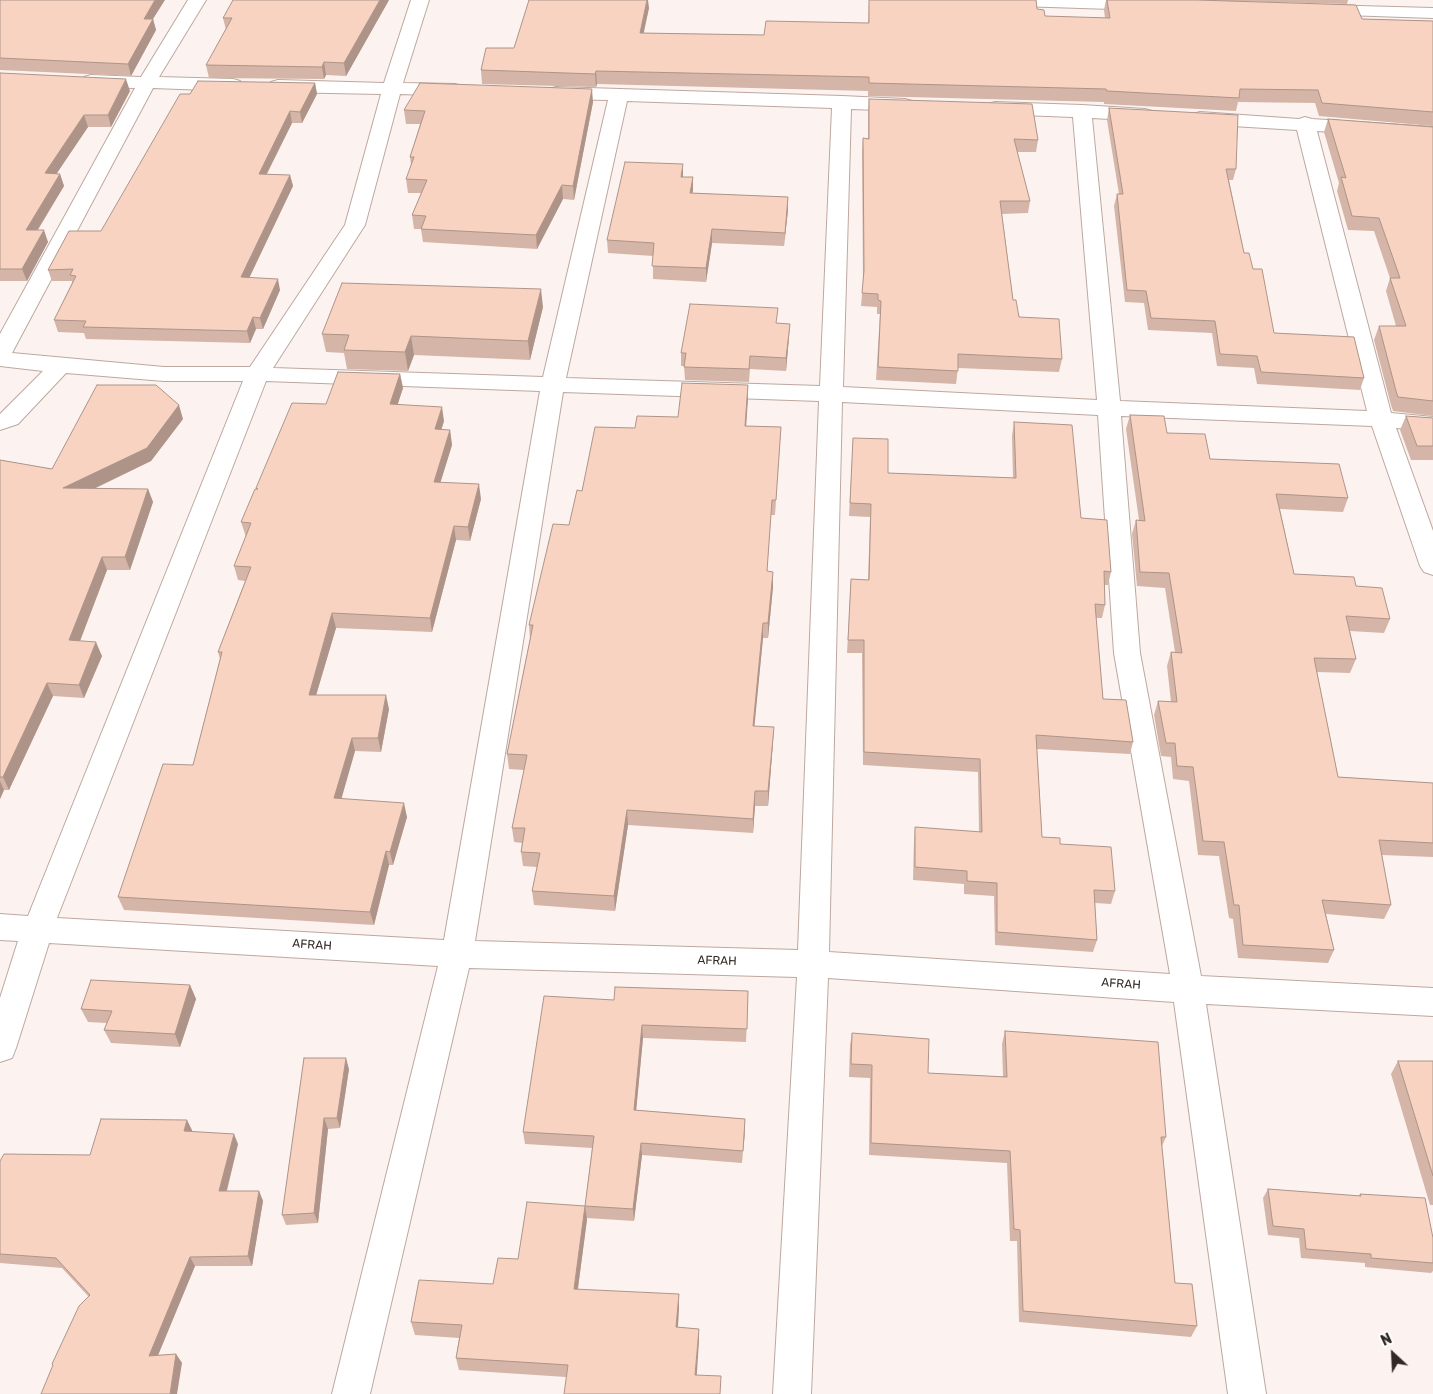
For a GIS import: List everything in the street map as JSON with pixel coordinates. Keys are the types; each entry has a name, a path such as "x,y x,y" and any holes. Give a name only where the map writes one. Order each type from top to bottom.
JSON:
{"street":[{"path":"0,355 146,84 197,0"},
{"path":"0,1048 38,928 257,374 355,225 392,88 420,0"},
{"path":"988,0 1156,5"},
{"path":"1304,9 1433,13"},
{"path":"78,81 471,90"},
{"path":"540,93 919,105"},
{"path":"351,1394 457,954 552,384 619,95"},
{"path":"792,1394 813,964 842,102"},
{"path":"977,107 1160,115"},
{"path":"1082,111 1109,408 1127,653 1188,989 1246,1394"},
{"path":"1179,116 1433,133"},
{"path":"1305,123 1381,419 1433,566"},
{"path":"0,358 60,366 164,374 257,374 831,394 1381,419 1433,424"},
{"path":"0,423 10,419 60,366"},
{"name":"AFRAH","path":"0,927 457,954 813,964 1188,989 1433,1002"}],"building":[{"path":"0,0 155,0 144,19 153,19 128,64 0,58"},
{"path":"233,0 380,0 344,63 324,62 322,67 206,65 232,18 223,18"},
{"path":"529,0 647,0 640,33 764,35 766,21 869,23 869,0 1036,0 1037,9 1044,10 1045,16 1110,18 1107,0 1197,0 1356,5 1362,19 1433,21 1433,112 1322,103 1318,90 1240,89 1239,98 1107,91 1106,89 869,83 869,77 596,71 595,74 481,70 486,48 514,48"},
{"path":"0,73 126,79 108,115 84,115 45,173 60,174 26,230 44,230 22,269 0,269"},
{"path":"198,81 315,83 300,112 290,111 259,174 290,175 241,277 278,279 260,318 253,317 247,331 83,327 86,321 54,320 76,276 70,275 73,269 48,270 69,231 101,231 180,94 190,94"},
{"path":"420,83 592,89 573,186 562,185 536,235 421,229 426,216 412,215 427,180 406,179 414,157 410,157 425,111 404,110"},
{"path":"869,99 1032,104 1038,140 1014,139 1030,201 1000,201 1013,300 1016,300 1019,317 1059,319 1062,359 958,354 958,371 878,367 881,301 878,300 878,294 862,293 864,270 863,138 869,139"},
{"path":"1109,108 1238,115 1236,169 1226,169 1244,253 1249,253 1253,269 1262,269 1274,333 1354,337 1364,378 1261,372 1257,356 1220,354 1215,321 1151,318 1146,291 1127,290 1117,194 1123,194"},
{"path":"1328,119 1433,127 1433,401 1398,397 1379,326 1406,326 1390,278 1400,278 1379,218 1352,216 1341,177 1346,178"},
{"path":"625,162 683,164 681,177 693,177 690,193 788,197 785,233 712,229 706,268 652,266 654,243 607,240"},
{"path":"342,283 541,289 528,341 411,336 405,352 344,350 349,335 322,334"},
{"path":"690,304 778,308 776,323 790,324 786,358 750,356 749,369 684,367 686,353 681,353"},
{"path":"338,372 400,374 390,404 442,407 435,429 450,430 434,482 479,484 468,527 454,526 430,618 332,613 309,695 386,695 378,738 352,738 334,798 404,803 390,852 386,851 370,912 118,897 163,764 193,765 222,652 218,652 251,567 234,566 251,523 241,522 255,489 258,489 256,488 292,403 326,404"},
{"path":"682,383 748,385 745,426 781,427 776,500 772,500 767,571 773,572 768,623 763,623 753,726 774,727 768,791 755,791 753,819 627,810 614,896 532,891 540,853 521,852 525,828 512,828 527,755 507,754 533,625 529,625 553,524 569,525 577,490 582,491 595,427 635,428 637,416 678,417"},
{"path":"97,385 156,385 179,405 147,448 63,488 148,489 125,557 102,557 69,640 96,642 79,685 47,683 3,777 0,777 0,460 52,469"},
{"path":"1130,415 1164,416 1167,433 1205,434 1210,459 1339,464 1348,498 1276,494 1294,574 1354,577 1356,586 1382,588 1390,619 1346,616 1356,659 1314,658 1338,777 1433,783 1433,843 1379,840 1391,905 1322,900 1334,950 1243,945 1239,905 1234,905 1224,842 1203,841 1193,767 1177,766 1175,743 1166,743 1158,701 1177,702 1171,652 1182,653 1169,573 1140,572 1136,520 1145,521"},
{"path":"1406,416 1433,418 1433,446 1417,446"},
{"path":"1014,422 1072,425 1081,518 1107,520 1111,572 1104,571 1105,605 1095,604 1103,699 1126,700 1133,742 1036,735 1042,837 1060,838 1060,844 1111,847 1115,891 1094,890 1097,940 997,932 997,883 967,881 967,871 915,867 915,827 982,832 980,759 864,752 864,640 848,640 851,579 869,580 871,504 850,503 853,438 888,439 888,473 1016,478"},
{"path":"91,980 190,985 175,1034 104,1030 112,1011 81,1009"},
{"path":"615,987 748,991 747,1029 642,1025 634,1110 745,1119 743,1151 641,1143 633,1209 585,1206 594,1136 523,1132 544,996 614,1000"},
{"path":"1005,1031 1158,1042 1166,1137 1161,1137 1175,1283 1192,1284 1197,1326 1023,1311 1020,1230 1014,1229 1010,1151 871,1143 872,1065 851,1064 852,1033 929,1039 928,1073 1007,1077"},
{"path":"304,1058 346,1058 337,1118 324,1118 314,1213 282,1215"},
{"path":"1398,1061 1433,1061 1433,1176"},
{"path":"101,1119 187,1120 184,1131 234,1134 219,1191 259,1191 248,1256 190,1257 149,1356 176,1354 170,1394 41,1394 52,1364 79,1306 90,1295 56,1258 0,1254 0,1161 4,1154 90,1155"},
{"path":"1268,1189 1361,1196 1360,1194 1425,1198 1433,1238 1433,1263 1371,1258 1371,1254 1306,1249 1304,1229 1273,1226"},
{"path":"527,1202 585,1206 574,1289 679,1294 676,1327 699,1329 695,1375 721,1376 720,1394 564,1394 568,1365 456,1358 462,1325 411,1322 419,1280 493,1284 498,1258 518,1259"}]}
